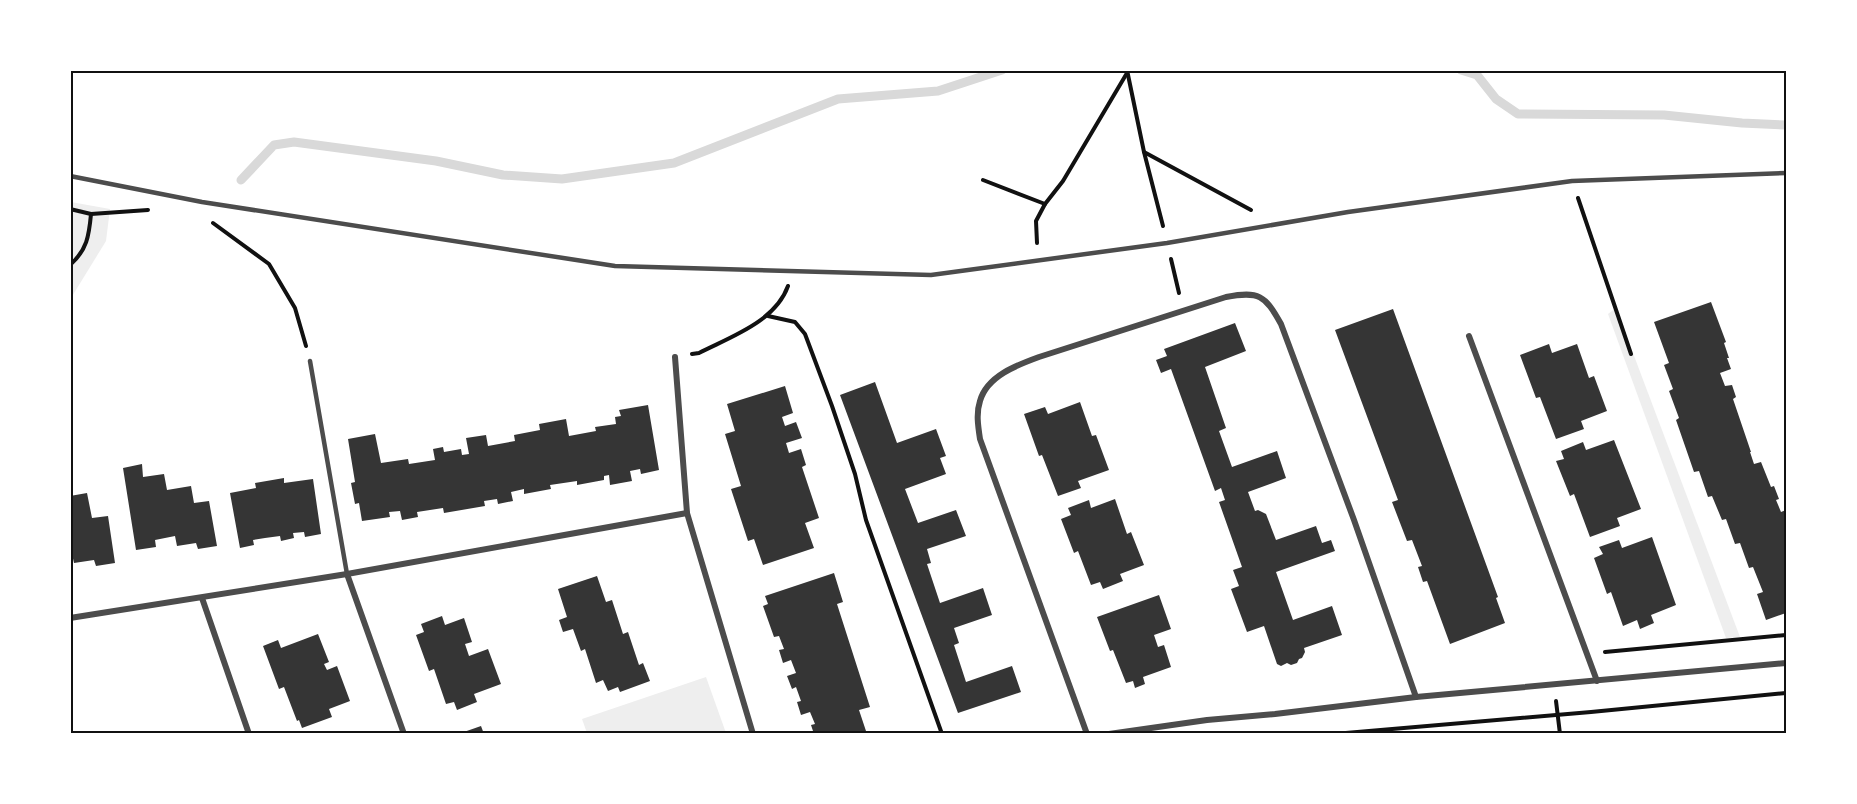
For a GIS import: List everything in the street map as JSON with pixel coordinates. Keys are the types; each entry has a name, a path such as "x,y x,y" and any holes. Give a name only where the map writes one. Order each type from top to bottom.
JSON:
{"street":[{"path":"1087,734 980,439 977,417 980,399 992,381 1015,366 1226,297 1247,293 1260,297 1271,306 1281,324 1354,520 1416,698"},
{"path":"1469,336 1597,681"},
{"path":"675,357 687,513 753,734"},
{"path":"70,618 347,574 687,513"},
{"path":"347,574 404,734"},
{"path":"202,598 249,734"},
{"path":"1109,734 1207,720 1416,698 1786,663"}],"lane":[{"path":"70,176 202,202 615,266 931,275 1167,243 1348,212 1572,181 1786,173"},
{"path":"310,361 347,574"}],"path":[{"path":"1127,71 1144,152 1183,311"},
{"path":"1030,262 1036,251 1038,240 1036,221 1045,204 1063,182 1127,71"},
{"path":"1144,152 1280,224"},
{"path":"983,180 1045,204"},
{"path":"1572,181 1631,354"},
{"path":"202,202 203,215 269,264 295,308 310,361"},
{"path":"70,209 91,214 142,211 153,208"},
{"path":"70,266 81,255 89,235 91,214"},
{"path":"675,357 699,353 741,332 768,316 784,295"},
{"path":"768,316 795,322 805,334 855,474 866,520 942,734"},
{"path":"1587,654 1786,635"},
{"path":"1334,734 1786,693"},
{"path":"1557,714 1560,734"}],"shaded area":[{"path":"71,202 110,209 106,241 71,298"},
{"path":"1616,308 1740,637 1726,638 1608,314"},
{"path":"706,677 726,733 587,733 582,719"}],"building":[{"path":"1711,302 1726,342 1724,343 1731,369 1720,373 1725,386 1732,385 1736,397 1733,399 1754,464 1761,462 1771,487 1774,486 1781,512 1786,510 1786,613 1766,620 1757,594 1763,592 1753,567 1749,568 1740,543 1735,544 1726,519 1722,520 1712,496 1708,497 1699,471 1694,472 1676,420 1679,418 1669,391 1673,389 1664,365 1669,363 1654,322"},
{"path":"1393,309 1498,597 1496,598 1505,623 1450,644 1427,581 1423,582 1418,567 1422,566 1412,540 1407,541 1392,502 1398,500 1335,330"},
{"path":"1235,323 1246,351 1205,367 1226,428 1219,431 1232,467 1277,451 1286,478 1248,492 1255,511 1266,514 1276,540 1316,526 1322,543 1331,540 1335,551 1276,572 1293,620 1332,606 1342,635 1304,648 1302,658 1291,665 1277,664 1264,626 1247,632 1231,589 1239,586 1233,570 1242,567 1219,502 1225,500 1221,488 1215,491 1171,369 1161,373 1156,360 1167,356 1164,349"},
{"path":"1549,344 1552,353 1577,344 1589,378 1594,376 1607,411 1581,421 1584,429 1556,439 1540,397 1536,398 1520,355"},
{"path":"875,382 897,443 936,429 946,456 940,458 946,474 905,489 918,523 956,510 966,536 927,549 931,563 927,564 940,603 983,588 992,615 954,628 959,643 954,645 966,682 1012,666 1021,692 958,713 840,395"},
{"path":"785,386 793,413 782,417 785,426 796,422 802,438 786,443 789,453 801,449 806,465 802,467 819,518 805,523 814,548 763,565 754,539 748,541 731,489 741,486 725,434 735,431 727,404"},
{"path":"1080,402 1092,436 1096,435 1109,470 1078,481 1081,488 1058,496 1042,455 1039,456 1024,414 1045,407 1048,414"},
{"path":"648,405 659,470 641,474 640,469 630,471 632,481 610,485 609,475 604,476 604,480 577,485 577,481 550,485 551,489 524,494 524,489 511,492 513,501 498,504 497,499 484,501 485,506 444,513 443,508 417,512 418,517 402,520 400,511 389,512 390,517 362,521 359,503 355,504 351,483 355,482 348,439 375,434 381,463 408,459 409,464 435,460 433,449 443,447 444,452 461,449 462,455 469,454 466,438 486,435 488,446 515,441 514,435 540,430 539,424 566,419 569,436 596,431 595,427 616,424 615,417 621,416 619,410"},
{"path":"1614,440 1641,509 1617,518 1620,526 1590,537 1574,494 1570,496 1556,461 1564,459 1561,451 1583,442 1586,450"},
{"path":"142,464 143,477 164,474 167,490 191,486 194,503 209,501 217,546 198,549 196,543 177,546 175,536 155,540 156,547 136,550 123,468"},
{"path":"284,478 284,483 313,479 321,534 305,537 304,532 293,533 294,538 281,541 280,536 253,540 254,545 240,548 230,493 256,488 255,483"},
{"path":"87,493 92,518 108,516 115,563 96,566 94,560 74,563 72,554 70,554 70,496"},
{"path":"1115,499 1127,534 1131,532 1144,565 1120,574 1123,581 1103,589 1100,582 1091,585 1078,551 1074,553 1061,519 1071,515 1068,508 1089,500 1091,508"},
{"path":"1652,537 1676,605 1651,615 1654,623 1640,629 1637,620 1623,626 1611,592 1607,594 1594,558 1603,554 1599,547 1619,540 1622,548"},
{"path":"834,573 843,602 837,604 870,707 859,710 867,734 814,734 811,725 815,724 810,712 801,715 797,702 801,701 796,687 792,689 787,676 796,673 791,660 783,663 779,650 784,649 779,636 774,637 763,606 768,604 765,596"},
{"path":"597,576 606,602 612,600 623,634 628,632 639,665 643,663 650,681 620,692 618,687 608,691 603,680 596,683 585,649 581,651 573,629 563,632 559,620 567,617 558,589"},
{"path":"1159,595 1171,629 1154,635 1158,647 1164,645 1171,667 1143,677 1145,684 1135,688 1133,681 1126,683 1097,617"},
{"path":"442,616 445,625 464,618 472,642 465,644 469,656 488,649 501,684 474,694 477,702 457,710 454,702 446,704 434,669 429,671 416,635 424,632 421,624"},
{"path":"318,634 329,662 324,664 327,670 337,666 350,701 329,709 332,717 302,728 284,687 279,689 263,646 278,640 281,648"},
{"path":"481,726 484,734 461,734 461,733"}],"waterway":[{"path":"241,180 274,145 294,142 436,161 503,175 562,179 674,163 838,99 938,91 1002,70"},
{"path":"1461,70 1477,75 1496,99 1518,114 1664,115 1786,125"}]}
